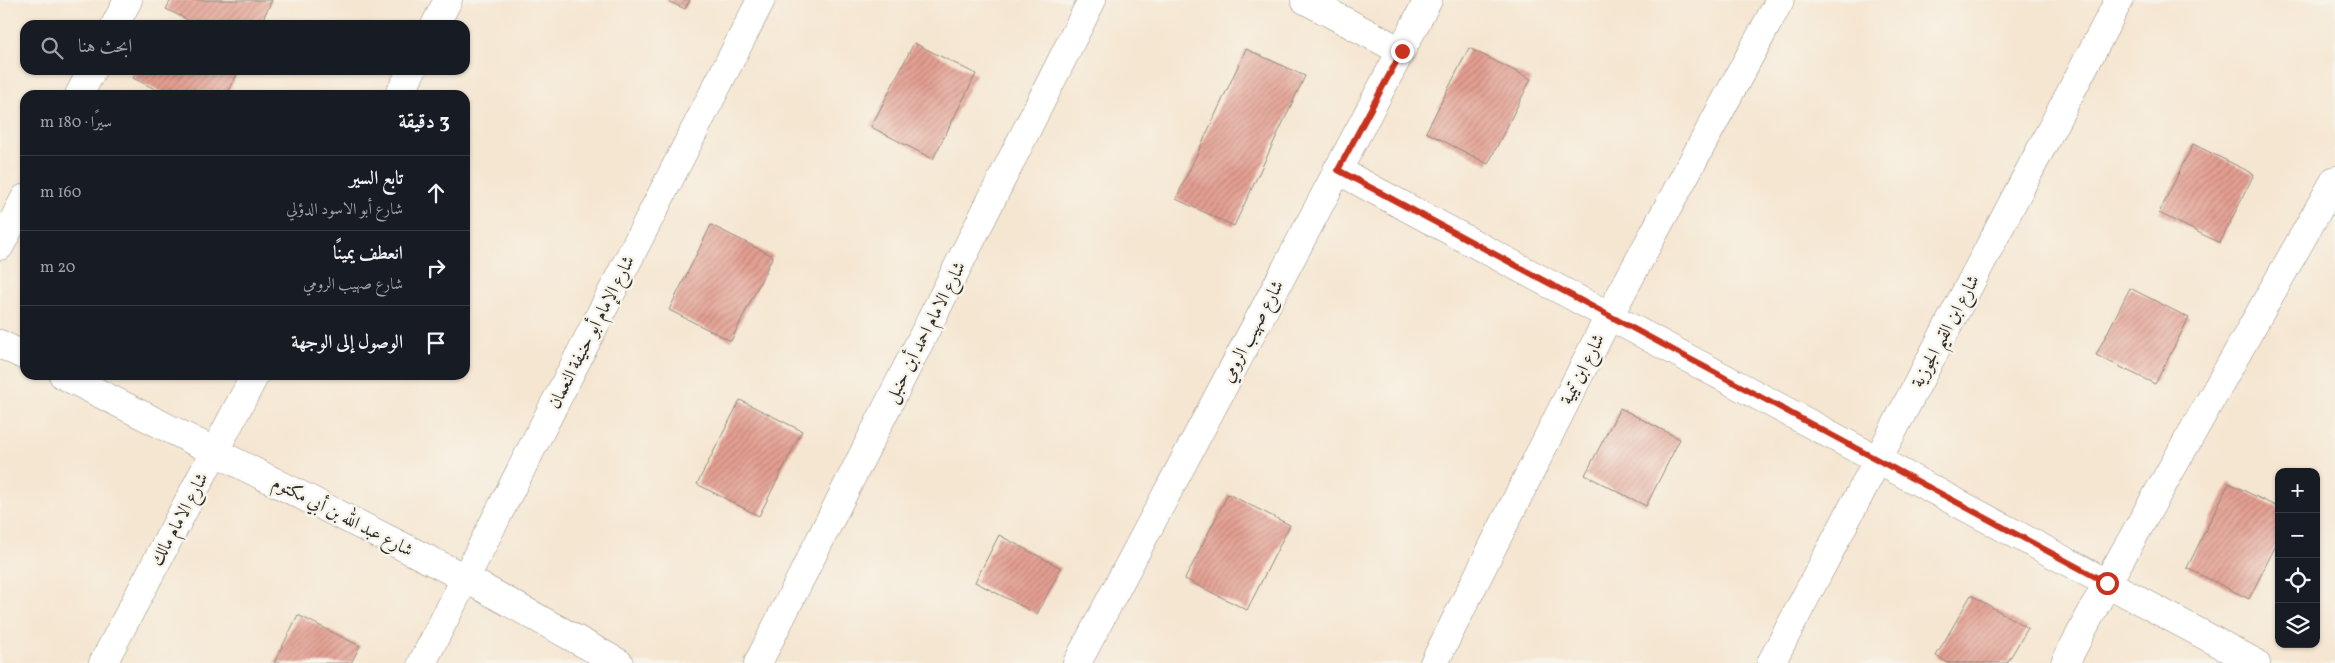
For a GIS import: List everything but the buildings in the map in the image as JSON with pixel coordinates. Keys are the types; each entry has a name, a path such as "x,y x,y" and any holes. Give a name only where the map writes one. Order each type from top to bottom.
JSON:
{"street":[{"path":"118,20 128,0"},
{"path":"438,20 448,0"},
{"name":"شارع الإمام أبو حنيفة النعمان","path":"422,663 761,0"},
{"name":"شارع الامام احمد أبن حنبل","path":"758,663 1092,0"},
{"path":"1305,0 1402,51"},
{"name":"شارع صهيب الرومي","path":"1077,663 1428,0"},
{"name":"شارع ابن تيمية","path":"1434,663 1609,316 1780,0"},
{"name":"شارع ابن القيم الجوزية","path":"1771,663 2120,0"},
{"path":"82,90 89,75"},
{"path":"402,90 409,75"},
{"path":"1338,170 2256,663"},
{"path":"2065,663 2107,583 2335,180"},
{"path":"0,246 20,208"},
{"path":"0,344 20,354"},
{"name":"شارع عبد الله بن أبي مكتوم","path":"73,380 465,578 619,663"},
{"name":"شارع الامام مالك","path":"103,663 252,380"}],"route":[{"path":"1402,51 1338,170 2107,583"}]}
